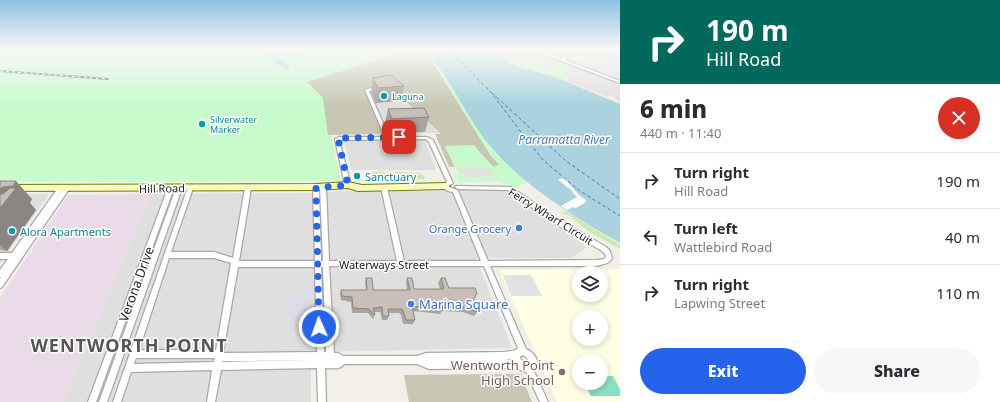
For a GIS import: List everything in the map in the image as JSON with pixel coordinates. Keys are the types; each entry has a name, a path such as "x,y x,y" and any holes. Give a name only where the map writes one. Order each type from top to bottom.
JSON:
{"street":[{"path":"583,68 620,82"},
{"path":"382,88 367,90 387,137"},
{"path":"348,185 338,139 387,137 423,137 429,139 450,190 456,189 486,263 519,353 516,360 525,367 544,402"},
{"name":"Hill Road","path":"0,188 248,188 348,185 363,188"},
{"name":"Hill Road","path":"319,187 331,189 448,185"},
{"path":"319,187 318,264 322,402"},
{"path":"319,187 326,264 330,360"},
{"path":"384,187 401,263"},
{"name":"Verona Drive","path":"92,402 146,256 175,188"},
{"name":"Verona Drive","path":"103,402 155,256 175,188"},
{"name":"Verona Drive","path":"117,402 190,188"},
{"path":"211,402 248,188"},
{"name":"Ferry Wharf Circuit","path":"456,189 509,188 551,218 601,247 606,251 609,257 607,260 596,263 486,263"},
{"path":"0,285 17,256 63,189"},
{"name":"Waterways Street","path":"167,255 214,255 234,262 318,264 486,263"},
{"path":"0,256 17,256"},
{"path":"0,274 17,256"},
{"path":"146,256 155,256"},
{"path":"134,354 219,355 321,360 330,360 338,357 342,360 417,360 426,357 505,356 519,353 528,354 534,362 533,366 525,367 508,364 429,365 417,360"},
{"path":"129,368 217,366 321,360"},
{"path":"107,362 117,362"}],"shaded area":[{"path":"352,68 436,68 491,156 500,165 493,167 487,160 445,146 455,167 449,167 435,134 441,134 389,86 366,90 384,134 328,135 296,77 322,77"},
{"path":"544,68 562,68 553,71"},
{"path":"567,68 620,68 620,102 616,100 616,98 609,95 608,97 567,81 568,78 563,75"},
{"path":"389,87 439,133 388,134 367,90"},
{"path":"348,141 425,141 436,170 351,170 345,143"},
{"path":"458,167 484,167 485,169 489,169 493,178 467,178 465,174 461,174"},
{"path":"509,190 587,247 571,258 476,258 512,348 311,352 311,402 63,402 151,194"},
{"path":"0,194 49,194 0,264"},
{"path":"151,194 63,402 0,402 0,298 68,195"},
{"path":"572,269 572,302 608,302 608,269 620,269 620,402 557,402 499,270"},
{"path":"503,275 531,275 542,296 511,296"},
{"path":"314,277 315,351 308,351 308,328 289,320 289,305 294,305 294,302 290,302 291,299 301,294 307,286 309,278"},
{"path":"521,374 532,402 409,402 404,375"}],"green space":[{"path":"0,68 352,68 307,82 323,98 328,135 331,135 341,181 0,182"},
{"path":"436,68 438,68 511,167 529,181 516,187 493,181 459,183 454,174 458,173 445,146 474,145 493,167 500,164 491,156"},
{"path":"521,68 544,68 553,71 555,68 567,68 563,75 569,78 567,81"},
{"path":"381,171 395,179 365,179 369,173"},
{"path":"397,172 420,173 425,177 424,179 405,179 392,174"},
{"path":"566,211 620,245 620,249 588,231 570,216 561,213"},
{"path":"608,376 613,376 620,389 620,396 591,396 588,390 608,390"}],"water":[{"path":"280,68 289,68 287,70"},
{"name":"Parramatta River","path":"440,68 521,68 555,77 620,104 620,243 564,209 528,183 496,153 483,137"}],"pier":[{"path":"564,178 579,195 586,200 586,202 583,202 585,203 576,208 573,207 567,210 561,206 577,197 558,179"}],"building":[{"path":"391,75 404,86 378,88 373,78"},
{"path":"424,108 429,117 392,119 388,109"},
{"path":"0,181 16,181 13,186 3,187 0,189"},
{"path":"10,188 16,188 0,208 0,194 3,194"},
{"name":"Marina Square","path":"366,278 372,278 373,290 410,290 407,278 412,278 414,289 444,289 441,278 445,278 449,288 475,288 477,293 473,301 477,312 466,307 442,306 443,309 412,306 415,320 406,320 403,310 401,309 388,309 389,316 383,316 382,307 373,308 375,315 369,309 353,308 352,297 342,296 341,290 367,290"}],"ferry route":[{"path":"466,68 490,91 544,161 580,191 620,216"},
{"path":"492,93 566,161 620,199"}],"railway":[{"path":"0,71 108,79"}],"place":[{"name":"Laguna","path":"384,96"},
{"name":"Silverwater Marker","path":"202,124"},
{"name":"Sanctuary","path":"357,176"},
{"name":"Orange Grocery","path":"519,228"},
{"name":"Alora Apartments","path":"12,231"},
{"name":"Marina Square","path":"411,304"},
{"name":"Wentworth Point High School","path":"562,372"}],"district":[{"name":"WENTWORTH POINT","path":"129,345"}],"route":[{"path":"319,327 316,188 348,185 338,138 399,137"}]}
